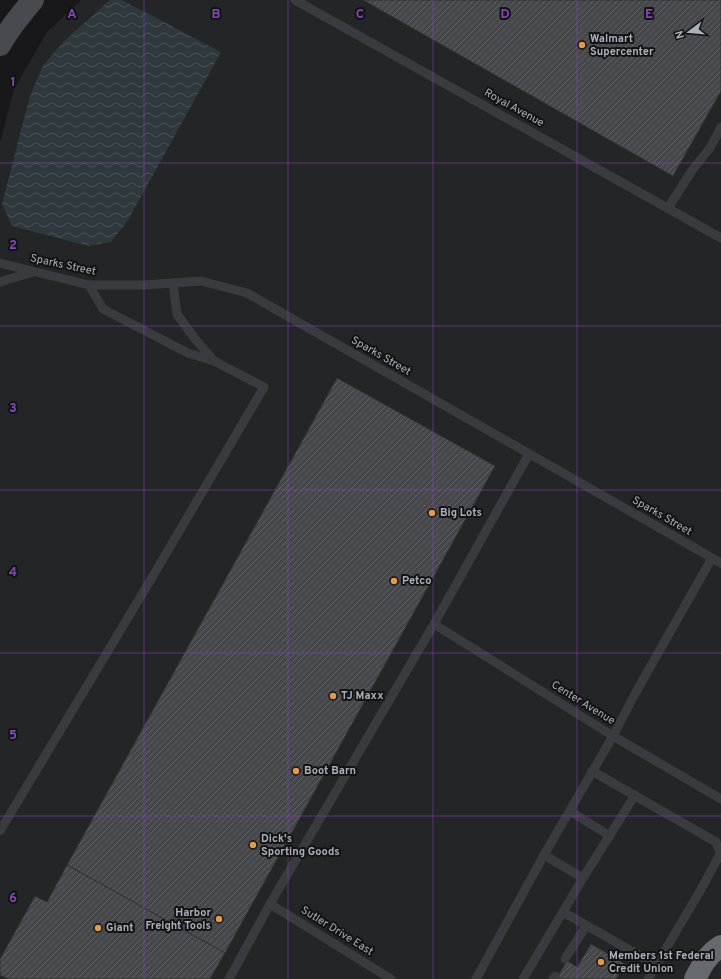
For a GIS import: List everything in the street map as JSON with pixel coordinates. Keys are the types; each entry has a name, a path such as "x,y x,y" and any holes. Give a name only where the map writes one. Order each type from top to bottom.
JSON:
{"highway":[{"path":"695,979 706,959 713,951 721,946"}],"street":[{"path":"0,45 24,10 34,0"}],"lane":[{"name":"Royal Avenue","path":"294,0 721,238"},
{"path":"668,208 693,169 710,148 721,127"},
{"name":"Sparks Street","path":"0,263 90,285 144,285 201,281 247,293 721,563"},
{"path":"0,282 35,272"},
{"path":"174,283 178,314 194,339 214,361"},
{"path":"0,831 146,588 264,387 214,361 188,353 103,309 90,285"},
{"path":"229,979 270,904 434,624 528,454"},
{"path":"476,979 544,855 613,736 636,692 712,558"},
{"name":"Center Avenue","path":"434,624 613,736 721,799"},
{"path":"592,771 716,842 720,852 700,891 648,979"},
{"path":"524,979 583,878 634,796"},
{"path":"570,811 610,836"},
{"path":"544,855 583,878"},
{"name":"Sutler Drive East","path":"270,904 391,979"},
{"path":"563,912 656,965"},
{"path":"565,959 586,926"}],"shaded area":[{"path":"81,0 721,0 721,979 0,979 0,143 14,89 47,32"}],"water":[{"path":"110,0 122,0 221,52 127,222 111,242 88,246 12,226 2,204 30,96 43,66 63,42"}],"building":[{"name":"Walmart Supercenter","path":"363,0 721,0 721,91 673,176"},
{"path":"337,378 495,466 225,953 67,865"},
{"name":"Giant","path":"67,865 225,953 210,979 8,979 0,975 0,959 35,896 47,902"},
{"name":"Members 1st Federal Credit Union","path":"591,944 625,964 616,979 556,979 567,961 577,967"}],"place":[{"name":"Walmart Supercenter","path":"582,45"},
{"name":"Big Lots","path":"432,513"},
{"name":"Petco","path":"394,581"},
{"name":"TJ Maxx","path":"333,696"},
{"name":"Boot Barn","path":"296,771"},
{"name":"Dick's Sporting Goods","path":"253,845"},
{"name":"Harbor Freight Tools","path":"219,919"},
{"name":"Giant","path":"98,928"},
{"name":"Members 1st Federal Credit Union","path":"601,962"}]}
